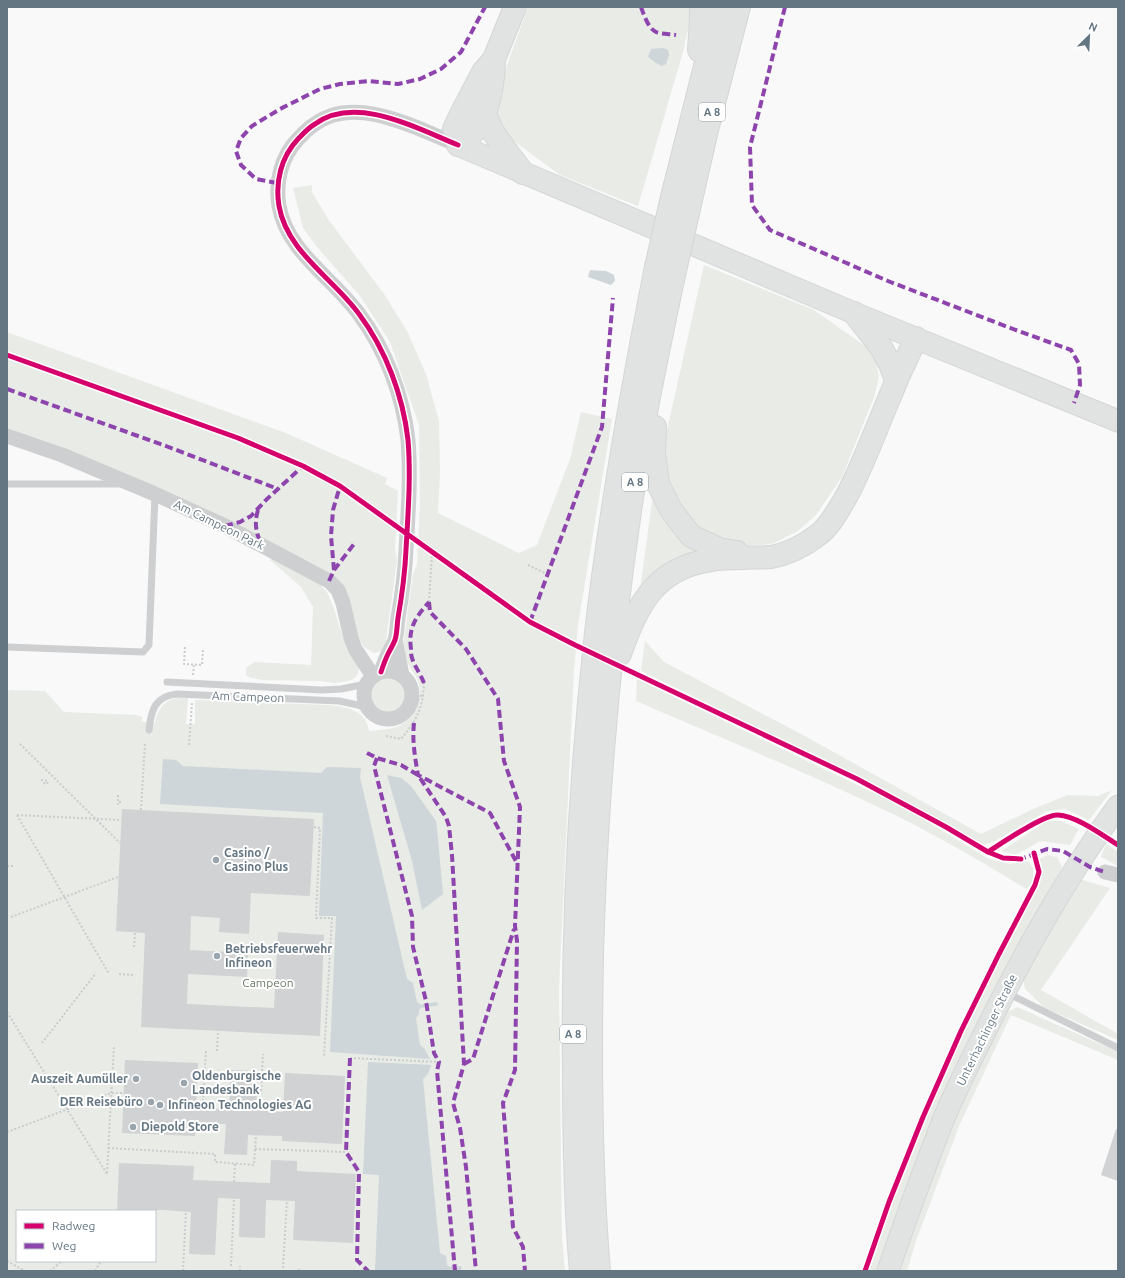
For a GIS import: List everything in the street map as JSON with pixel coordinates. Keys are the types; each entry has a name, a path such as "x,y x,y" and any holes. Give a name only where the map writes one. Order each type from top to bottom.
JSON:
{"highway":[{"path":"494,59 494,76 485,113 476,129 458,145 454,129 483,72 494,59 515,7"},
{"path":"691,123 700,36 701,7"},
{"name":"A 8","path":"611,639 612,512 629,408 665,271 681,201 691,123 720,7"},
{"name":"A 8","path":"681,201 707,130 739,7"},
{"path":"485,113 490,128 495,136 523,172"},
{"name":"A 8","path":"581,1271 578,1235 574,1116 574,972 581,811 600,683 611,639 643,432 664,324 665,271"},
{"path":"854,313 882,349 896,380"},
{"path":"664,324 655,424 654,453 658,484 671,510 691,536 719,549 772,557"},
{"path":"600,683 611,639 640,607 650,592 662,580 676,570 711,560 772,557 804,545 818,535 828,525 836,515 856,480 896,380 916,338"},
{"name":"A 8","path":"599,1271 596,1237 592,1116 591,996 594,888 599,799 600,683"}],"main road":[{"path":"458,145 854,313 1118,421"},
{"name":"Unterhachinger Straße","path":"888,1271 911,1205 943,1122 972,1057 1004,992 1039,929 1080,861 1118,806"}],"street":[{"path":"402,675 395,640 405,571 409,501 408,441 398,391 375,338 359,314 337,287 306,257 288,232 282,220 279,207 277,196 278,183 280,171 285,158 293,144 316,123 344,112 359,112 381,115 458,145"},
{"name":"Am Campeon Park","path":"7,436 62,455 154,494 225,526 329,581 338,590 354,649 374,677"},
{"path":"374,677 392,671 402,675 418,696 410,703 407,710 401,715 386,719 377,716 370,710 365,702 364,693 395,640"},
{"path":"354,649 366,658 374,660 381,660 387,655"}],"lane":[{"path":"7,484 131,484"},
{"path":"7,647 143,652 149,645 154,494"},
{"name":"Am Campeon","path":"167,682 322,690 341,689 374,677"},
{"name":"Am Campeon","path":"149,730 152,712 156,703 169,695 177,694 339,702 358,705 370,710"},
{"path":"1004,992 1118,1048"}],"path":[{"path":"429,602 432,553"},
{"path":"528,565 547,574"},
{"path":"185,647 184,664 202,665 202,648"},
{"path":"386,736 401,739 418,715 418,696 424,684"},
{"path":"189,745 190,719"},
{"path":"141,810 145,742"},
{"path":"20,744 120,844"},
{"path":"41,780 48,781 48,784 43,783"},
{"path":"118,795 118,804 120,804 120,799"},
{"path":"109,974 17,815 121,820"},
{"path":"314,827 320,828 316,918 332,918 324,1056"},
{"path":"7,866 14,866"},
{"path":"10,917 118,876"},
{"path":"134,947 135,932"},
{"path":"42,1043 96,973"},
{"path":"119,974 133,975"},
{"path":"7,1012 107,1174 114,1046"},
{"path":"217,1051 218,1031"},
{"path":"196,1102 203,1102 206,1051"},
{"path":"260,1111 263,1054"},
{"path":"350,1058 445,1063"},
{"path":"7,1132 111,1093 124,1093"},
{"path":"108,1148 215,1154 215,1162 254,1165 256,1135"},
{"path":"255,1149 346,1152"},
{"path":"234,1182 235,1164"},
{"path":"230,1266 234,1199"},
{"path":"284,1268 287,1200"},
{"path":"183,1271 186,1211"},
{"path":"7,1261 25,1271"},
{"path":"50,1271 61,1262"},
{"path":"95,1271 100,1262"},
{"path":"240,1266 240,1271"}],"green space":[{"path":"528,7 691,7 692,11 683,52 638,206 560,175 511,139 497,113 496,103 506,68"},
{"name":"Campeon","path":"312,185 312,192 328,219 384,294 407,331 426,374 439,421 440,472 438,513 519,553 537,545 570,459 581,412 612,419 578,625 574,670 559,988 562,1238 565,1271 7,1271 7,692 10,690 45,691 64,712 137,715 142,717 142,722 155,722 159,710 166,702 175,698 188,698 186,724 195,724 195,700 329,705 349,709 360,714 364,718 369,731 390,729 403,724 416,709 420,696 419,683 409,666 403,646 413,574 417,564 420,504 419,425 390,342 360,296 317,247 303,228 293,188"},
{"path":"704,265 814,310 868,348 876,361 879,377 874,397 842,477 816,515 798,531 774,543 745,546 699,532 686,517 667,483 663,448"},
{"path":"7,332 286,433 387,478 385,484 398,491 395,548 397,560 385,648 374,653 364,647 358,637 342,584 327,571 246,529 7,428"},
{"path":"653,494 708,552 640,590"},
{"path":"274,558 316,580 327,592 348,653 359,667 355,678 348,681 335,683 320,681 263,680 251,678 246,675 246,668 254,662 311,665 313,607 301,587 270,560"},
{"path":"645,641 664,662 803,735 981,834 1033,809 1068,795 1098,796 1112,790 1089,820 1065,809 1047,811 993,842 983,845 860,777 641,671"},
{"path":"384,676 392,676 404,685 407,695 404,705 398,711 392,714 384,714 372,705 369,699 369,691 378,679"},
{"path":"637,679 905,808 987,858 1010,864 1028,861 1033,868 1033,882 1026,889 962,851 897,816 800,771 636,701"},
{"path":"1047,821 1061,821 1079,829 1070,845 1040,841 1016,855 1001,851"},
{"path":"1106,844 1118,852 1118,866 1101,857"},
{"path":"1047,855 1057,857 1062,867 983,1014 879,1271 868,1271 915,1143 970,1017 1038,881 1040,870 1039,859"},
{"path":"1079,879 1110,888 1041,990 1118,1034 1118,1040 1045,1008 1025,989 1023,977"},
{"path":"1017,1007 1118,1052 1118,1060 1011,1015 959,1126 916,1241 907,1271 896,1271 950,1125 1004,1014"}],"shaded area":[{"path":"663,48 668,50 669,55 666,64 662,66 648,57 651,49"},
{"path":"590,270 606,271 614,275 615,281 611,285 588,277"},
{"path":"163,759 176,760 183,766 321,773 327,767 361,768 360,777 407,979 413,983 417,1002 423,1006 419,1010 419,1014 416,1018 420,1045 424,1048 430,1059 330,1052 336,916 319,916 323,813 160,804"},
{"path":"387,775 401,778 411,786 436,821 443,894 422,910 412,861"},
{"path":"368,1062 431,1065 428,1074 423,1079 440,1253 446,1256 447,1265 452,1268 449,1271 375,1271 379,1175 363,1174"}],"building":[{"name":"Casino / Casino Plus","path":"122,809 314,819 310,896 251,893 249,934 219,932 220,918 191,916 190,950 248,953 247,977 188,974 187,1004 274,1008 278,932 324,935 320,1036 141,1027 145,933 116,931"},
{"name":"Infineon Technologies AG","path":"125,1060 198,1063 196,1108 229,1109 231,1070 258,1071 256,1110 283,1112 285,1073 345,1076 342,1144 282,1141 282,1136 248,1135 247,1155 224,1154 226,1124 196,1123 195,1136 122,1133"},
{"path":"1116,1129 1118,1129 1118,1181 1101,1175"},
{"path":"271,1160 297,1161 297,1171 356,1174 353,1243 293,1240 295,1201 266,1200 265,1238 239,1237 240,1199 218,1198 215,1255 189,1254 191,1212 163,1210 117,1210 119,1163 194,1166 193,1180 270,1183"}],"waterway":[{"path":"423,1006 436,1004"},
{"path":"452,1268 460,1268"}],"marked path":[{"path":"277,183 256,179 241,165 236,151 241,138 252,126 280,109 320,89 340,84 369,81 398,84 420,79 441,69 461,52 485,7"},
{"path":"641,7 653,30 660,33 676,35"},
{"path":"785,7 750,147 752,205 770,230 888,281 1071,350 1079,364 1080,385 1074,403"},
{"path":"530,622 602,427 613,298"},
{"path":"7,389 166,446 278,489"},
{"path":"225,526 240,522 251,516 303,466"},
{"path":"329,581 334,570 331,536 333,510 340,486"},
{"path":"258,510 256,528 261,545"},
{"path":"334,570 354,544"},
{"path":"429,602 430,612 466,649 498,699 504,761 520,807 515,926 517,941 515,1070 503,1103 513,1227 523,1247 525,1271"},
{"path":"424,683 412,657 410,641 414,623 429,602"},
{"path":"414,723 413,730 418,775 490,813 518,865"},
{"path":"367,753 377,758 401,765 418,775 446,817 449,826 464,1064 453,1103 460,1128 466,1167 476,1271"},
{"path":"377,758 374,766 412,916 413,947 426,1001 434,1053 439,1062 437,1071 455,1271"},
{"path":"1018,859 1047,849 1063,851 1090,867 1105,872"},
{"path":"464,1064 473,1059 514,929"},
{"path":"350,1058 346,1152 359,1172 357,1260 368,1271"}],"cycle path":[{"path":"381,672 396,638 406,559 409,481 409,454 406,423 392,374 369,328 348,301 312,264 291,237 279,206 279,179 283,162 287,154 292,146 310,127 331,116 349,112 368,113 387,117 406,123 458,145"},
{"path":"7,355 238,438 303,466 340,486 530,622 575,645 857,779 946,827 988,852 1003,858 1021,859"},
{"path":"988,852 1033,824 1043,819 1058,815 1081,822 1118,845"},
{"path":"865,1271 889,1202 923,1117 961,1031 1035,885 1039,872 1034,853"}],"place":[{"name":"Casino / Casino Plus","path":"216,860"},
{"name":"Betriebsfeuerwehr Infineon","path":"217,956"},
{"name":"Auszeit Aumüller","path":"136,1079"},
{"name":"Oldenburgische Landesbank","path":"184,1083"},
{"name":"DER Reisebüro","path":"151,1102"},
{"name":"Infineon Technologies AG","path":"160,1105"},
{"name":"Diepold Store","path":"133,1127"}]}
